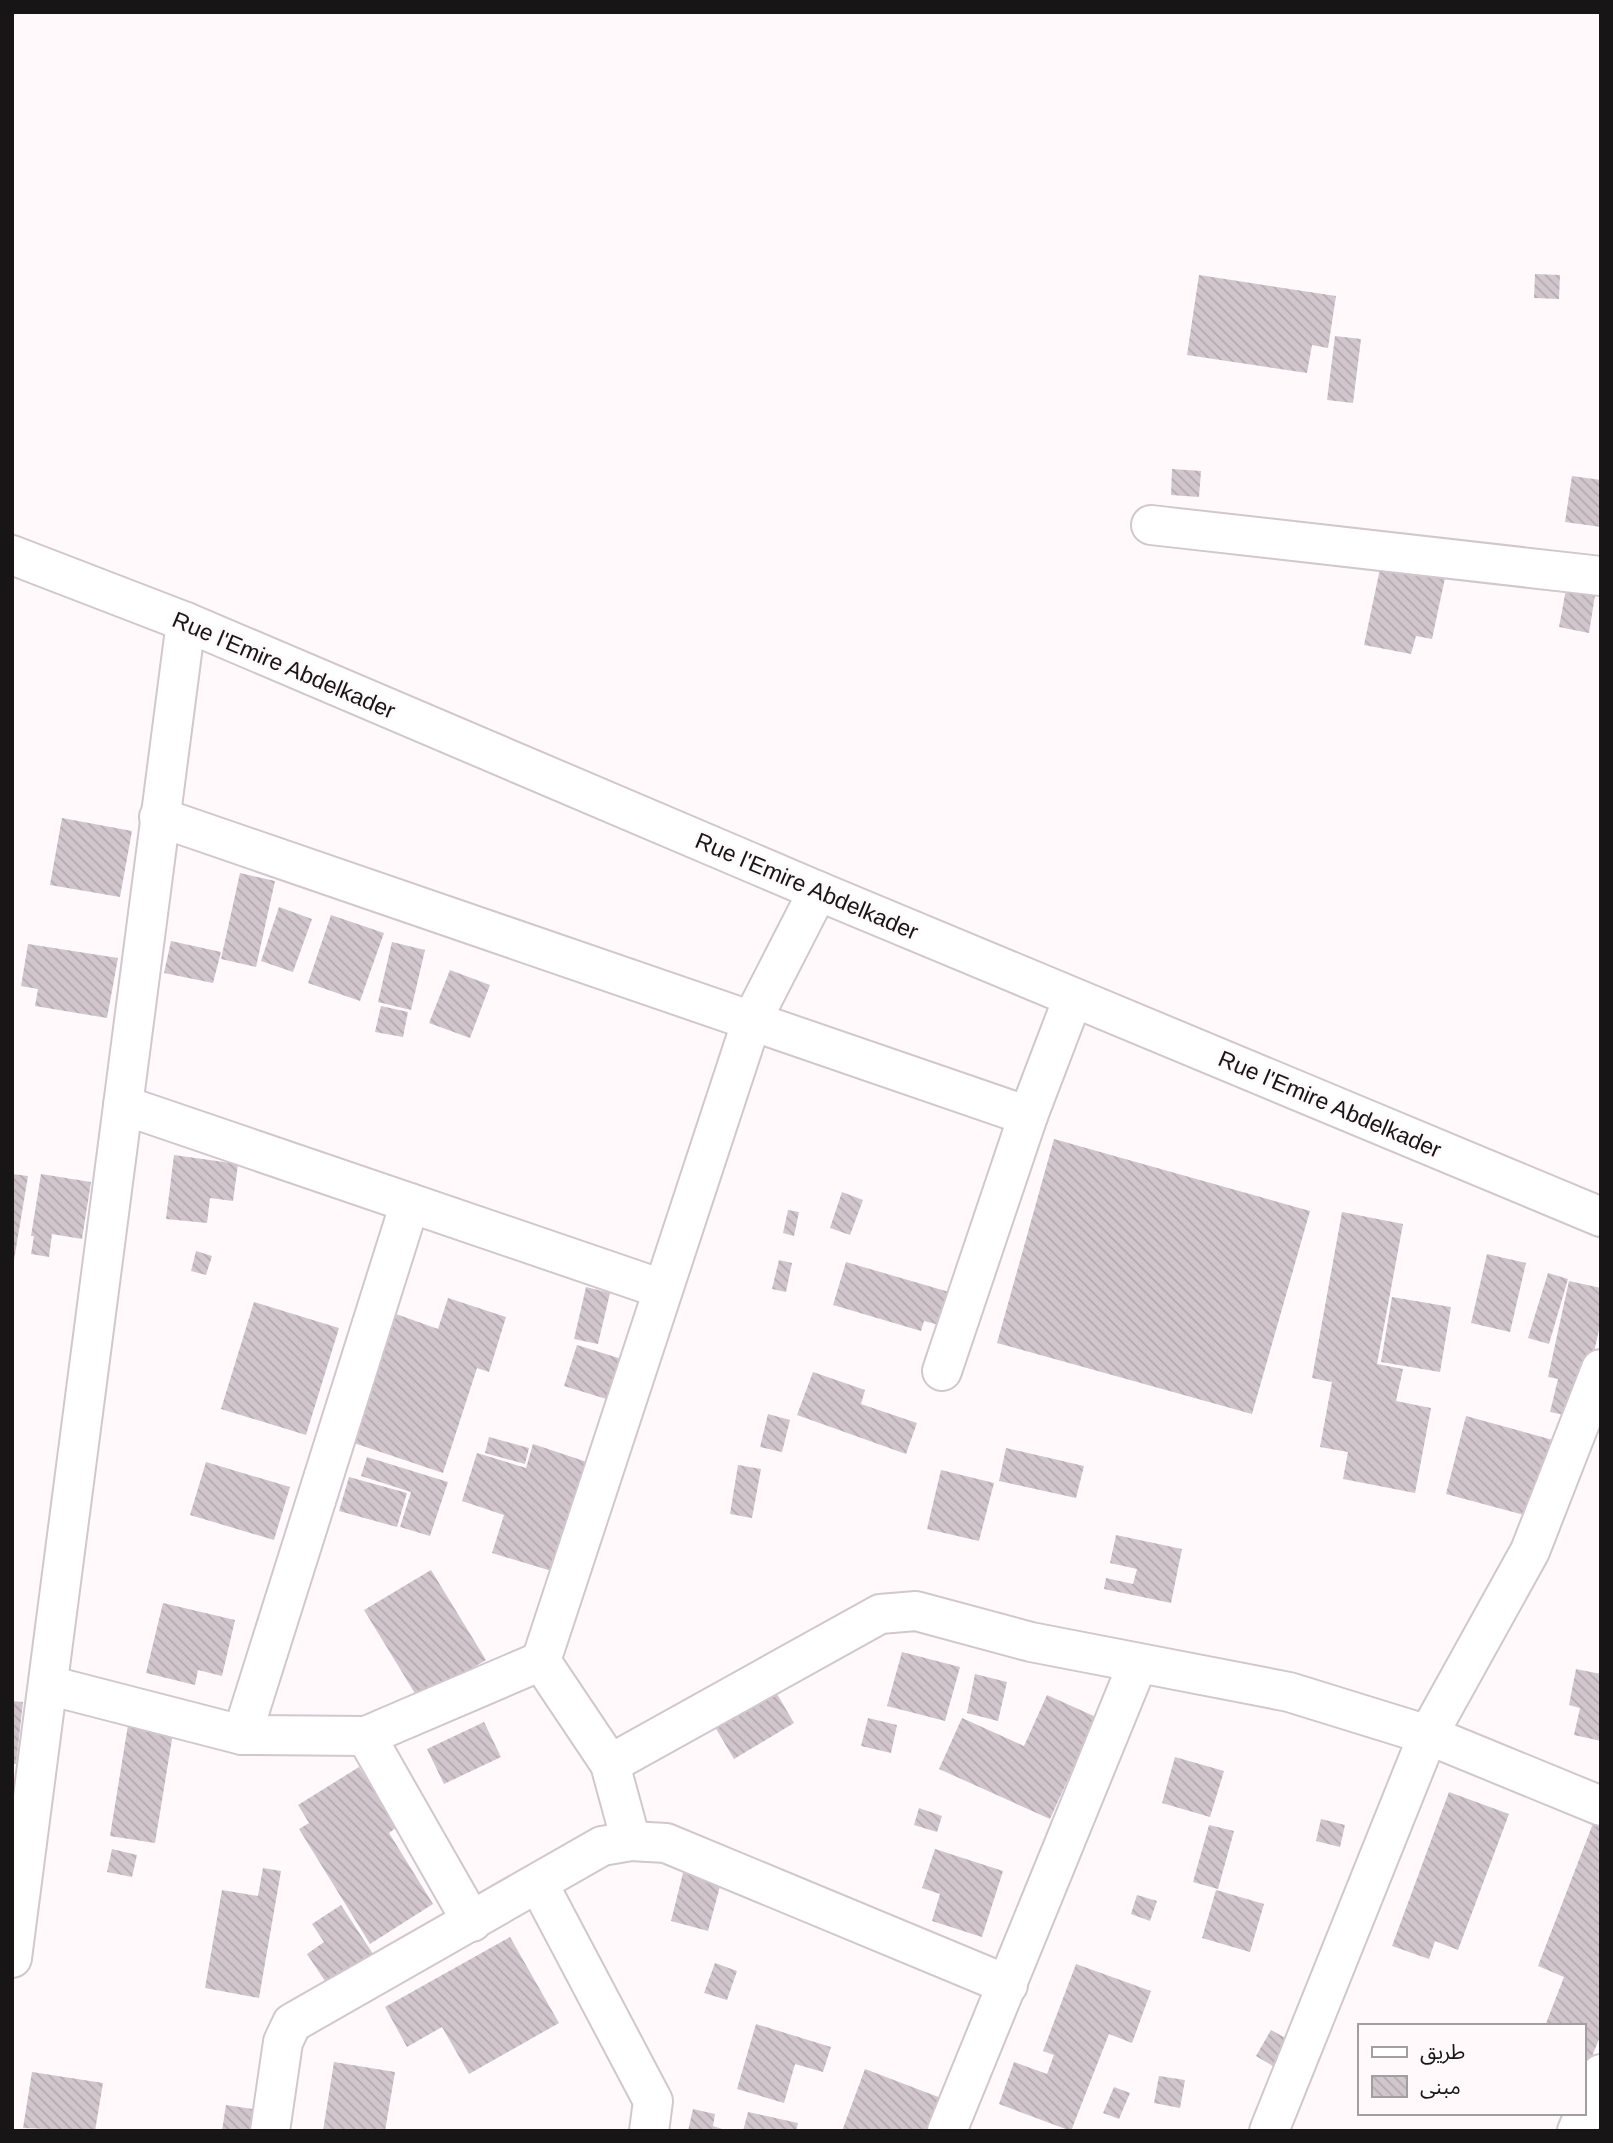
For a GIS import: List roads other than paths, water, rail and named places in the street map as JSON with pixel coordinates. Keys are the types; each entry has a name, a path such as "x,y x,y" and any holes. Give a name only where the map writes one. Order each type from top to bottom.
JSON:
{"street":[{"path":"1150,525 1601,576"},
{"name":"Rue l'Emire Abdelkader","path":"12,555 186,622 818,891 1601,1217"},
{"path":"12,1958 186,622"},
{"path":"159,817 1028,1116"},
{"path":"48,1685 242,1735 366,1736 541,1661 752,1020 818,891"},
{"path":"942,1371 1028,1116 1073,998"},
{"path":"123,1105 662,1289"},
{"path":"242,1735 410,1203"},
{"path":"1269,2131 1428,1735 1530,1551 1601,1368"},
{"path":"610,1764 880,1614 916,1611 1031,1642 1289,1692 1428,1735 1601,1806"},
{"path":"541,1661 610,1764 631,1841"},
{"path":"947,2131 1138,1663"},
{"path":"366,1736 472,1922"},
{"path":"270,2131 283,2042 292,2023 602,1846 631,1841 666,1843 1008,1985"},
{"path":"538,1883 653,2101 649,2131"},
{"path":"1585,2112 1601,2074"}]}
